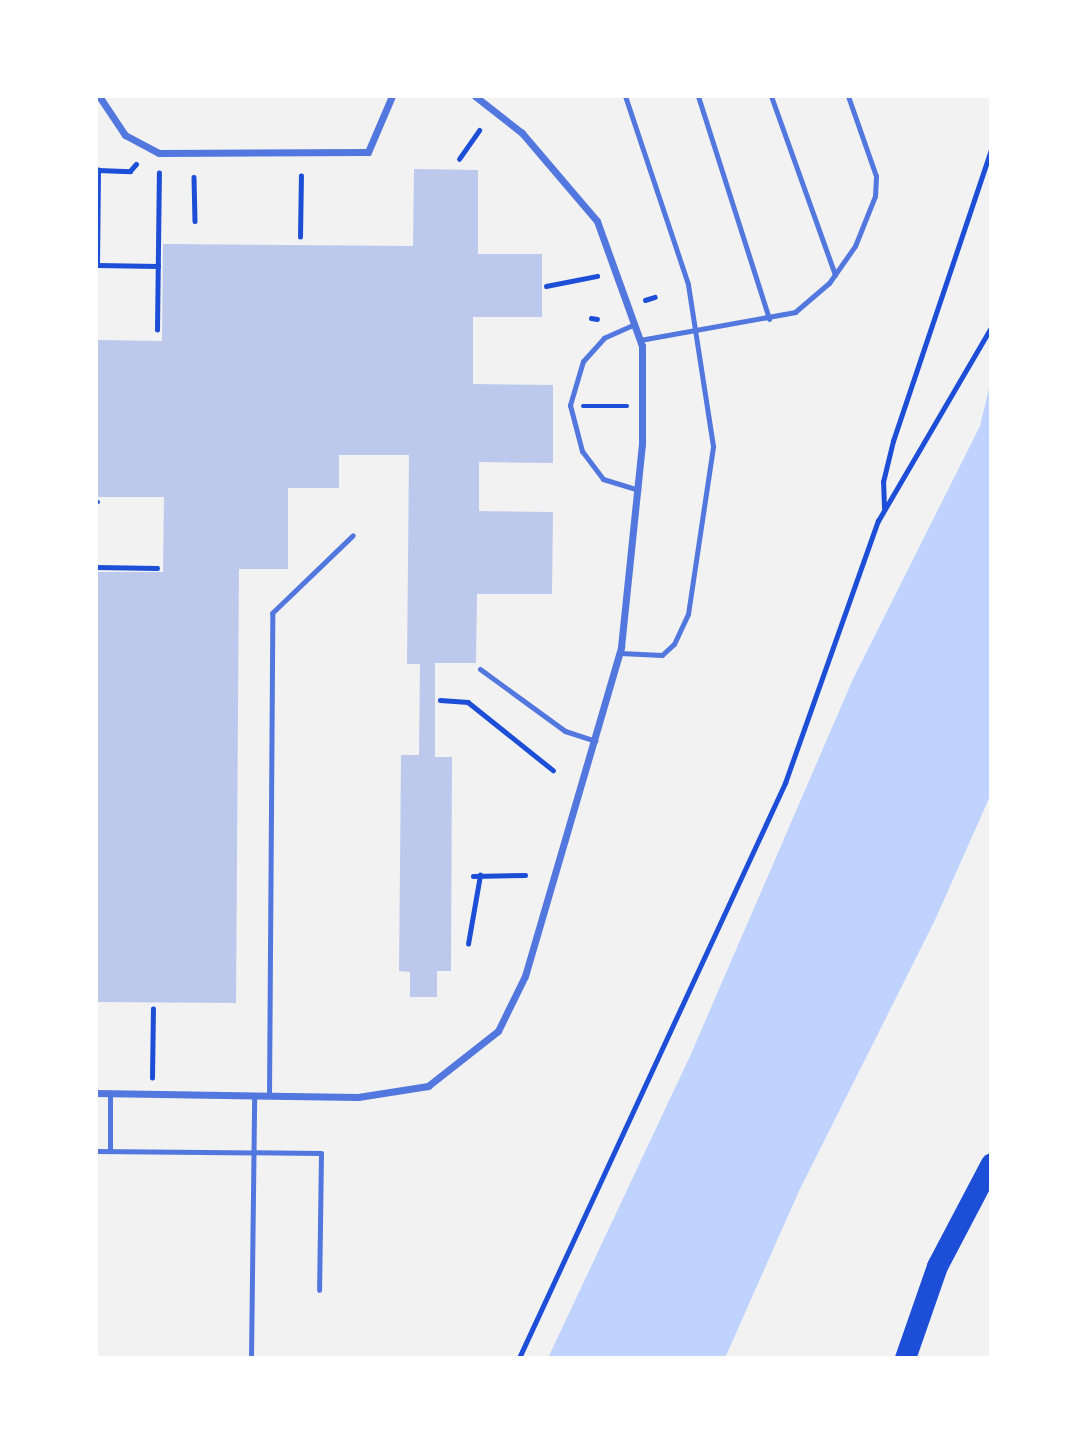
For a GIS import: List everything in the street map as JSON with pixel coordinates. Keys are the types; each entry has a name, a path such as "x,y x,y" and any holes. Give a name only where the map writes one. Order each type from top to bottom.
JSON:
{"highway":[{"path":"905,1358 937,1266 991,1163"}],"street":[{"path":"99,96 125,135 159,153 368,152 392,96"},
{"path":"96,1093 358,1097 428,1086 498,1031 525,976 620,653 639,490 642,407 640,340 597,221 522,133 475,96"}],"lane":[{"path":"620,653 662,655 688,614 713,446 688,284 625,96"},
{"path":"698,96 769,319"},
{"path":"771,96 835,275"},
{"path":"640,340 769,319 795,312 835,275 855,246 876,176 848,96"},
{"path":"635,324 604,338 583,361 570,405 582,451 603,480 639,490"},
{"path":"269,1096 272,613 352,535"},
{"path":"481,668 565,731 594,741"},
{"path":"110,1094 110,1151"},
{"path":"251,1358 254,1096"},
{"path":"96,1151 321,1153 319,1290"}],"path":[{"path":"459,159 480,130"},
{"path":"884,508 891,448 991,150"},
{"path":"136,164 130,171 97,170 97,265 158,266"},
{"path":"157,330 159,173"},
{"path":"300,237 301,176"},
{"path":"194,177 195,221"},
{"path":"546,286 597,276"},
{"path":"645,300 655,297"},
{"path":"519,1358 785,783 884,508 991,328"},
{"path":"582,406 642,407"},
{"path":"96,567 157,568"},
{"path":"440,700 468,702 553,769"},
{"path":"468,944 480,875"},
{"path":"473,876 525,875"},
{"path":"152,1094 153,1009"}],"water":[{"path":"991,380 991,794 935,920 799,1191 725,1358 548,1358 691,1054 853,679 980,426"}],"building":[{"path":"414,169 478,170 478,254 542,254 542,317 473,317 473,384 553,385 553,463 479,462 479,511 553,512 552,594 477,594 476,663 435,663 435,757 452,757 451,971 437,971 437,997 410,997 410,972 399,971 401,755 419,755 420,664 407,664 409,455 339,455 339,488 288,488 288,569 239,569 236,1003 96,1002 96,572 163,572 164,497 96,497 96,340 162,341 163,244 413,246"}]}
